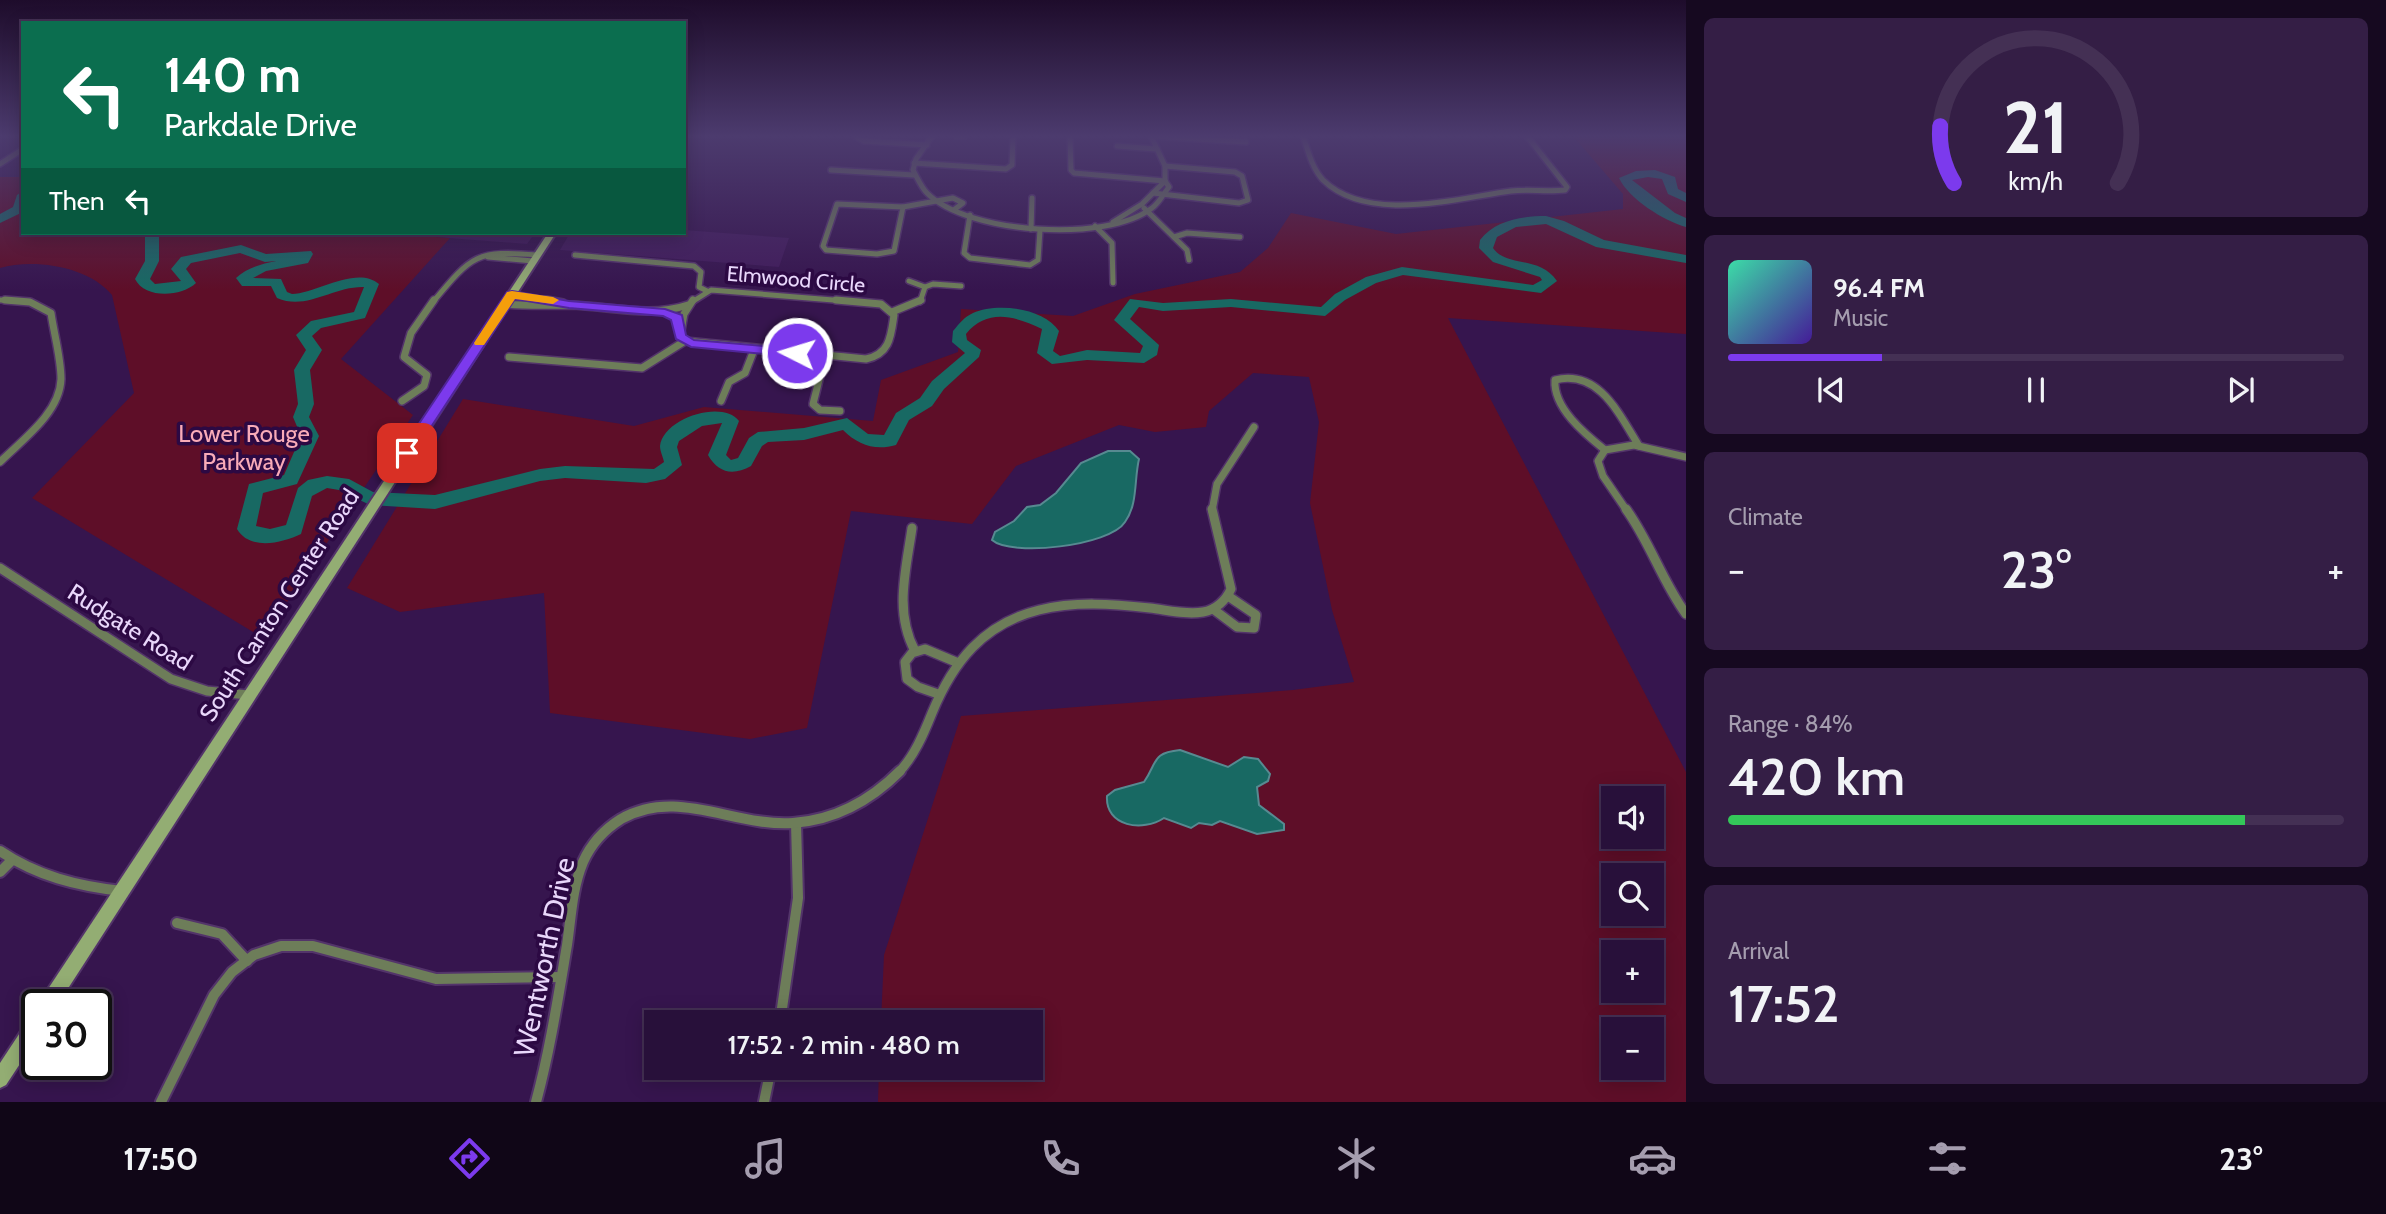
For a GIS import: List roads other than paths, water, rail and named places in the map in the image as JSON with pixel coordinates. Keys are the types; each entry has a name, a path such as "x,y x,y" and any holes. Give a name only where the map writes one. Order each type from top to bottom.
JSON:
{"main road":[{"name":"South Canton Center Road","path":"58,989 551,235"},
{"path":"0,1079 21,1047"}],"street":[{"path":"922,187 939,201 970,215 1010,227 1040,230 1124,221 1148,211 1165,196 1169,187"},
{"path":"1113,222 1138,206 1159,187"},
{"path":"1153,193 1239,202 1248,198 1245,187"},
{"path":"1334,187 1364,201 1405,205 1538,187"},
{"path":"1535,188 1564,190 1567,187"},
{"path":"1031,229 1032,198"},
{"path":"903,207 894,251 877,254 833,251 823,246 832,209 837,204 903,207 961,200 963,203 955,209"},
{"path":"1138,206 1148,211 1187,250 1189,260"},
{"path":"970,215 964,253 970,258 1030,265 1038,260 1040,230"},
{"path":"1095,226 1112,243 1113,283"},
{"path":"1174,237 1187,233 1240,237"},
{"path":"402,401 424,386 427,375 404,357 407,337 450,283 482,254 535,258"},
{"path":"575,255 694,266 701,272 699,287 707,291"},
{"path":"909,281 925,287 933,284 961,286"},
{"path":"892,312 920,302 925,287"},
{"name":"Elmwood Circle","path":"665,313 680,310 707,291 875,303 892,312 888,349 882,355 866,359 685,341"},
{"path":"0,300 30,302 51,313 61,378 57,397 47,414 0,462"},
{"path":"508,300 665,313 677,318 680,337 685,341"},
{"path":"508,300 569,305"},
{"path":"680,329 691,303"},
{"path":"509,357 642,368 654,364 673,344 685,341"},
{"path":"721,401 729,382 746,373 754,349"},
{"path":"825,356 813,404 820,410 840,411"},
{"path":"1605,450 1577,426 1555,390 1555,380 1574,377 1597,387 1639,446"},
{"path":"1228,596 1256,615 1254,628 1237,627 1213,609 1228,596 1231,582 1213,522 1212,500 1217,484 1255,427"},
{"path":"1686,457 1639,446 1622,445 1605,450 1600,455 1599,469 1644,534 1662,579 1686,614"},
{"path":"912,527 902,618 905,635 915,651"},
{"name":"Rudgate Road","path":"0,568 171,679 207,691 248,695"},
{"name":"Wentworth Drive","path":"536,1102 548,1055 582,864 598,838 621,818 648,807 672,804 759,822 796,823 848,810 891,782 917,747 938,694 956,662 975,642 995,628 1021,615 1055,607 1100,604 1193,613 1213,609"},
{"path":"938,694 914,686 905,677 904,662 915,651 933,650 956,662"},
{"path":"782,1010 798,923 800,869 796,823"},
{"path":"0,851 11,861 46,877 83,887 122,891"},
{"path":"0,872 11,861"},
{"path":"177,923 222,934 247,961"},
{"path":"161,1102 208,1000 226,978 247,961 273,948 301,944 436,979 561,977"},
{"path":"764,1102 769,1080"}],"waterway":[{"path":"1632,187 1670,216 1686,223"},
{"path":"1672,187 1672,191 1686,198"},
{"path":"0,219 19,209 21,202"},
{"path":"152,235 152,261 144,271 142,279 151,287 170,288 189,283 178,269 186,260 241,249 265,258 306,254 303,260 262,268 243,278 247,283 276,282 282,295 291,299 350,283 372,284 360,315 316,324 304,335 314,350 302,370 306,404 301,417 310,436 291,480 255,489 246,529 263,536 282,534 294,529 304,493 314,485 327,482 343,484 370,498 435,502 540,475 565,472 646,477 659,475 673,465 669,447 672,438 687,426 716,417 731,421 717,455 722,463 729,466 745,462 755,442 764,436 804,434 847,424 863,440 890,441 902,417 926,402 938,385 973,354 973,350 960,342 958,334 967,323 988,313 1012,313 1048,326 1051,331 1045,353 1058,361 1087,355 1144,358 1151,352 1151,345 1122,320 1135,302 1163,307 1231,303 1325,312 1340,297 1371,280 1402,271 1536,290 1550,281 1545,274 1537,269 1498,259 1490,255 1486,248 1487,240 1492,234 1512,224 1535,220 1553,221 1601,244 1686,259"}],"park label":[{"name":"Lower Rouge Parkway","path":"244,447"}]}
